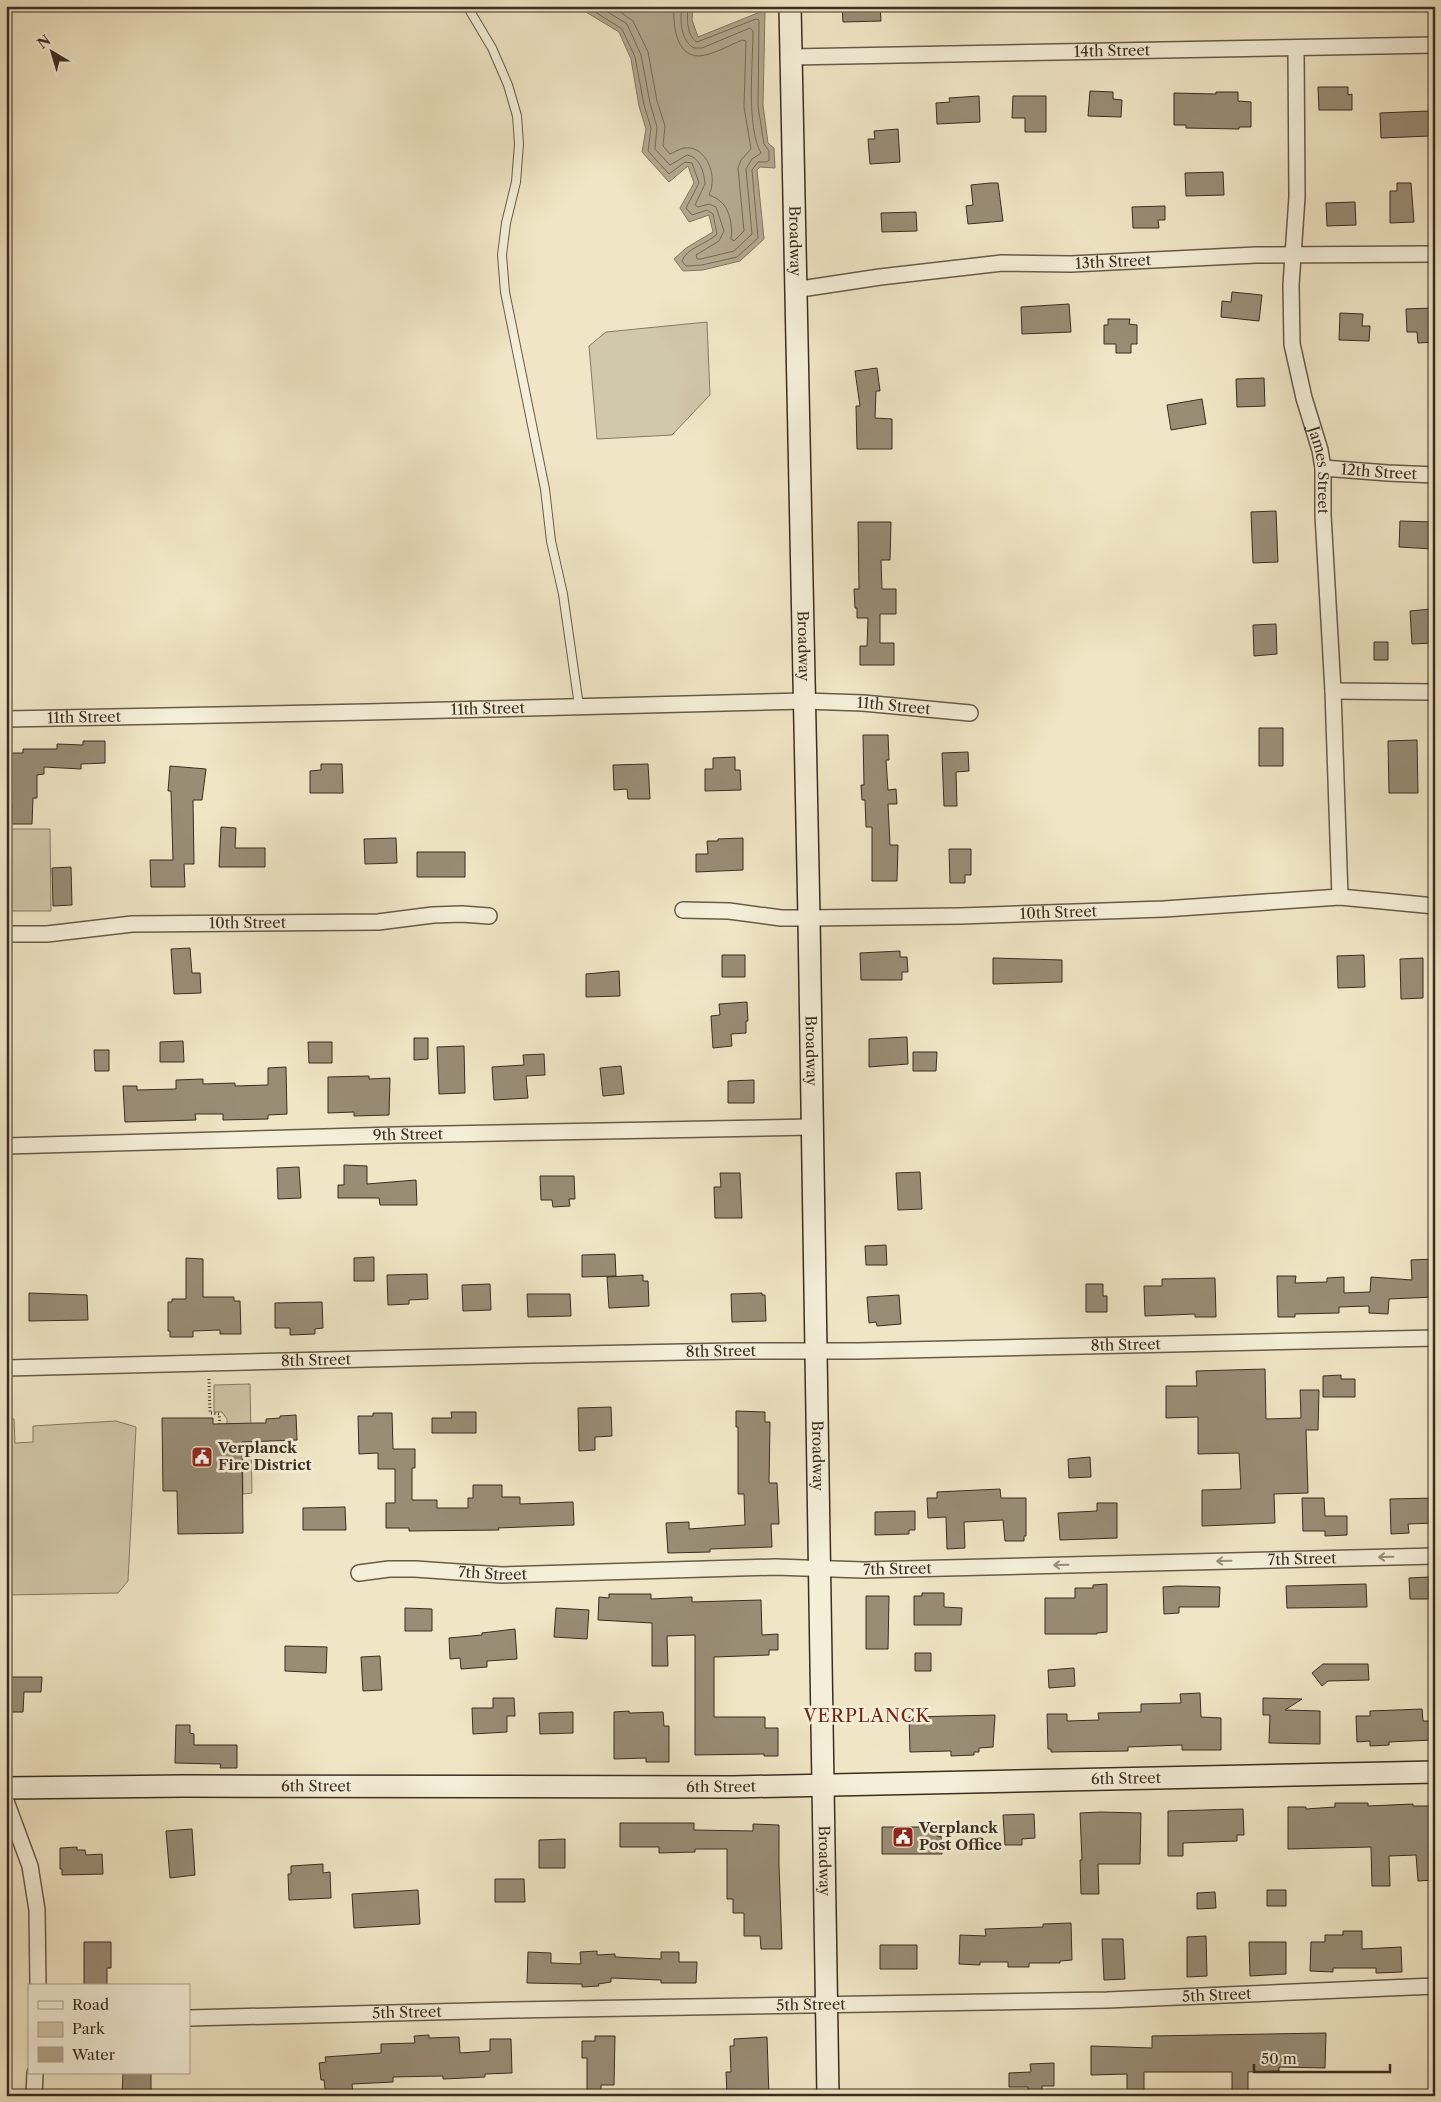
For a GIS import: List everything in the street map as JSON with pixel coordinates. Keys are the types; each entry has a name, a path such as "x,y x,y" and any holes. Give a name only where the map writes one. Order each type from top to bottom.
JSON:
{"street":[{"name":"Broadway","path":"790,6 794,290 809,918 814,1352 820,1569 828,2096"},
{"name":"14th Street","path":"791,56 1435,45"},
{"name":"James Street","path":"1296,48 1297,206 1293,255 1292,344 1323,468 1323,515 1333,691 1340,897"},
{"name":"13th Street","path":"794,290 880,277 1002,263 1071,264 1238,256 1435,254"},
{"name":"12th Street","path":"1323,468 1388,473 1435,474"},
{"path":"1333,691 1435,692"},
{"name":"11th Street","path":"6,719 804,701 872,703 970,713"},
{"name":"10th Street","path":"682,910 728,911 781,918 960,916 1164,909 1340,897 1435,906"},
{"name":"10th Street","path":"6,934 47,934 132,924 378,922 433,915 462,914 489,916"},
{"name":"9th Street","path":"6,1146 415,1134 812,1126"},
{"name":"8th Street","path":"6,1368 653,1352 814,1352 1435,1338"},
{"name":"7th Street","path":"359,1573 398,1569 502,1575 775,1567 863,1570 1435,1556"},
{"name":"6th Street","path":"6,1788 175,1786 654,1787 1435,1772"},
{"path":"6,1801 30,1866 37,1910 38,1984"},
{"name":"5th Street","path":"190,2018 826,2004 1107,2000 1435,1986"},
{"path":"34,2096 35,2074"}],"lane":[{"path":"467,6 492,48 508,85 517,116 516,182 506,223 502,255 505,292 545,489 551,541 563,594 578,706"}],"path":[{"path":"208,1364 210,1413 220,1414 220,1424"}],"green space":[{"path":"707,322 710,395 672,435 597,439 589,346 606,332"},
{"path":"9,804 9,829 50,829 51,911 6,911 6,805"},
{"path":"250,1384 252,1493 243,1494 242,1424 227,1424 227,1419 222,1412 214,1412 214,1385"},
{"path":"6,1419 14,1419 15,1443 33,1442 33,1426 116,1421 136,1427 128,1581 118,1593 6,1595"}],"water":[{"path":"576,6 693,6 692,20 698,37 765,10 763,105 768,143 774,148 775,168 760,167 757,170 764,239 740,261 703,270 683,271 674,259 686,248 713,232 709,215 689,222 680,208 694,183 688,166 669,182 642,152 646,129 639,106 631,59 619,32"}],"building":[{"path":"842,6 880,6 881,21 843,22"},
{"path":"1318,87 1348,87 1348,95 1352,94 1352,110 1319,110"},
{"path":"1090,91 1113,92 1113,99 1122,100 1121,117 1088,116"},
{"path":"1216,92 1238,92 1238,101 1251,102 1251,127 1239,127 1239,129 1186,128 1186,125 1174,125 1174,93 1216,94"},
{"path":"979,96 980,122 937,124 936,103 950,102 949,98"},
{"path":"1013,96 1046,96 1046,132 1025,132 1025,118 1012,118"},
{"path":"1429,111 1430,136 1381,138 1380,113"},
{"path":"898,129 900,162 870,164 868,139 875,139 874,131"},
{"path":"1223,172 1224,195 1186,196 1185,173"},
{"path":"998,183 1003,221 968,224 966,206 973,205 971,185"},
{"path":"1397,183 1411,183 1414,222 1390,223 1390,191 1397,191"},
{"path":"1355,202 1356,225 1327,226 1326,203"},
{"path":"1165,206 1165,220 1158,220 1159,228 1133,228 1132,207"},
{"path":"916,212 917,231 882,232 881,213"},
{"path":"1232,292 1262,295 1259,321 1221,317 1222,301 1231,302"},
{"path":"1069,304 1071,332 1022,334 1021,307"},
{"path":"1434,308 1435,342 1418,343 1417,332 1407,332 1406,309"},
{"path":"1340,313 1363,314 1362,326 1370,326 1369,341 1339,340"},
{"path":"1108,319 1130,319 1129,324 1137,325 1137,344 1131,344 1131,353 1116,353 1116,344 1104,344 1104,325 1108,325"},
{"path":"877,368 880,391 876,391 875,418 892,419 892,449 857,449 856,406 860,406 855,371"},
{"path":"1264,378 1265,406 1237,407 1236,379"},
{"path":"1202,399 1206,424 1171,430 1167,405"},
{"path":"1276,511 1278,562 1253,563 1251,512"},
{"path":"1400,521 1434,522 1433,549 1399,547"},
{"path":"858,522 891,522 890,560 881,560 882,589 896,589 896,614 880,614 880,643 894,643 894,665 860,665 860,646 867,646 868,618 857,618 857,608 855,608 854,589 859,589"},
{"path":"1431,609 1433,643 1412,644 1410,611"},
{"path":"1276,624 1277,654 1254,656 1253,625"},
{"path":"1374,642 1388,642 1388,660 1374,660"},
{"path":"1259,728 1283,728 1283,766 1259,766"},
{"path":"863,735 888,735 889,760 886,760 888,790 896,789 897,804 888,804 890,845 898,845 897,881 872,881 872,827 866,827 865,800 862,800 861,785 864,785"},
{"path":"1417,740 1418,793 1389,793 1388,741"},
{"path":"83,741 105,741 105,763 81,764 81,769 44,767 44,774 37,775 37,798 33,798 32,824 12,824 12,804 6,804 6,753 23,753 23,749 57,749 57,744 83,745"},
{"path":"968,752 969,771 956,772 957,806 944,806 942,753"},
{"path":"735,757 735,770 740,770 741,790 705,791 705,769 713,769 713,758"},
{"path":"321,764 342,764 343,793 310,793 310,771 321,770"},
{"path":"648,764 650,799 628,799 627,789 614,790 613,765"},
{"path":"170,766 206,769 202,800 193,800 194,864 184,864 185,887 151,887 150,860 173,860 171,791 168,791"},
{"path":"221,827 236,828 235,848 265,848 265,867 219,867"},
{"path":"396,838 397,863 365,864 364,839"},
{"path":"743,838 743,870 696,872 696,854 708,854 707,841"},
{"path":"949,849 971,849 971,875 965,875 965,883 950,883"},
{"path":"417,852 465,852 465,877 417,877"},
{"path":"71,867 72,905 53,906 52,868"},
{"path":"190,948 192,973 200,973 201,993 174,994 171,949"},
{"path":"900,951 900,957 907,957 908,972 902,972 902,980 861,980 860,953"},
{"path":"722,955 745,955 745,977 722,977"},
{"path":"1364,955 1365,987 1338,988 1337,956"},
{"path":"993,958 1062,960 1062,982 993,984"},
{"path":"1423,958 1423,998 1401,999 1400,959"},
{"path":"619,971 620,996 586,997 586,974"},
{"path":"747,1002 748,1021 746,1021 746,1033 731,1034 732,1046 713,1048 711,1016 720,1015 719,1004"},
{"path":"907,1037 908,1064 869,1067 869,1039"},
{"path":"414,1038 428,1038 428,1059 414,1060"},
{"path":"183,1041 184,1062 160,1062 160,1042"},
{"path":"308,1042 332,1042 332,1063 309,1063"},
{"path":"464,1046 465,1093 439,1094 437,1047"},
{"path":"94,1050 109,1050 109,1071 95,1071"},
{"path":"913,1052 937,1052 936,1071 913,1071"},
{"path":"544,1054 545,1075 526,1076 528,1098 494,1100 492,1067 524,1065 523,1055"},
{"path":"621,1066 624,1094 603,1096 600,1068"},
{"path":"286,1067 287,1114 268,1115 268,1119 223,1120 223,1114 195,1114 196,1120 125,1122 123,1086 137,1086 137,1090 176,1089 176,1080 203,1079 203,1084 235,1083 235,1086 268,1085 268,1068"},
{"path":"369,1076 369,1079 390,1078 389,1115 354,1116 354,1112 328,1113 328,1077"},
{"path":"754,1080 754,1103 728,1103 728,1081"},
{"path":"344,1165 367,1166 367,1184 416,1180 417,1205 380,1205 379,1198 338,1198 338,1185 344,1185"},
{"path":"299,1167 301,1198 278,1199 277,1168"},
{"path":"920,1172 922,1209 898,1210 896,1173"},
{"path":"720,1173 740,1173 742,1218 715,1218 714,1187 721,1187"},
{"path":"540,1176 574,1176 575,1199 569,1199 570,1206 553,1207 552,1200 541,1200"},
{"path":"886,1245 887,1265 866,1265 865,1246"},
{"path":"615,1254 616,1276 582,1277 582,1255"},
{"path":"374,1257 374,1281 354,1281 354,1258"},
{"path":"186,1258 203,1259 203,1297 234,1297 234,1301 240,1301 241,1334 220,1334 220,1330 193,1331 193,1337 170,1337 170,1331 168,1331 168,1302 172,1302 172,1299 186,1299"},
{"path":"1435,1259 1435,1297 1389,1299 1388,1314 1369,1313 1369,1306 1339,1307 1339,1313 1295,1314 1295,1317 1278,1317 1277,1276 1296,1276 1295,1283 1327,1282 1327,1278 1344,1277 1344,1293 1370,1292 1371,1277 1412,1280 1411,1260"},
{"path":"427,1274 428,1299 409,1300 409,1304 388,1305 387,1275"},
{"path":"643,1275 643,1281 648,1281 649,1306 609,1308 607,1277"},
{"path":"1215,1278 1216,1317 1195,1317 1195,1314 1145,1316 1144,1286 1162,1286 1162,1279"},
{"path":"490,1284 491,1310 463,1311 462,1285"},
{"path":"1086,1284 1103,1284 1103,1296 1107,1296 1107,1312 1086,1312"},
{"path":"29,1293 87,1295 88,1320 29,1321"},
{"path":"762,1293 762,1295 765,1295 766,1321 732,1322 731,1294"},
{"path":"527,1294 570,1294 571,1316 528,1317"},
{"path":"899,1295 901,1324 877,1326 876,1322 869,1323 867,1297"},
{"path":"322,1302 323,1328 315,1329 315,1334 290,1335 290,1328 275,1328 275,1303"},
{"path":"1265,1369 1266,1419 1301,1418 1300,1390 1319,1390 1318,1430 1306,1430 1308,1493 1274,1494 1275,1523 1202,1526 1202,1490 1241,1489 1239,1453 1198,1454 1198,1417 1166,1418 1166,1386 1197,1386 1196,1371"},
{"path":"1341,1375 1341,1379 1355,1379 1355,1397 1323,1397 1323,1376"},
{"path":"611,1407 612,1436 595,1437 595,1450 579,1451 578,1408"},
{"path":"736,1411 765,1412 765,1422 770,1422 769,1483 777,1483 779,1524 771,1524 772,1547 710,1549 710,1552 668,1553 666,1523 689,1522 689,1529 745,1525 744,1494 738,1494 738,1427 736,1427"},
{"path":"451,1412 476,1412 476,1433 432,1433 432,1418 452,1418"},
{"path":"373,1413 392,1413 393,1449 415,1449 415,1468 412,1468 412,1500 437,1500 437,1508 468,1508 468,1498 473,1498 473,1485 502,1485 502,1497 520,1497 520,1504 573,1502 574,1525 498,1528 499,1530 409,1531 409,1528 386,1528 386,1503 395,1503 395,1469 378,1469 378,1453 359,1454 358,1416 373,1416"},
{"name":"Verplanck Fire District","path":"296,1415 297,1440 242,1442 243,1533 178,1534 177,1491 163,1491 162,1418 213,1418 213,1424 266,1423 266,1419"},
{"path":"1090,1457 1091,1477 1069,1478 1068,1459"},
{"path":"1000,1489 1001,1498 1026,1498 1026,1536 1024,1536 1024,1541 1005,1541 1003,1520 964,1522 965,1548 947,1549 946,1517 928,1518 927,1498 937,1498 937,1492"},
{"path":"1302,1498 1324,1498 1325,1516 1347,1516 1347,1535 1325,1536 1325,1531 1303,1531"},
{"path":"1435,1498 1435,1523 1408,1524 1409,1533 1391,1534 1390,1499"},
{"path":"1097,1503 1117,1503 1117,1538 1060,1540 1058,1513 1097,1511"},
{"path":"345,1507 346,1530 303,1530 303,1508"},
{"path":"915,1511 915,1530 909,1530 909,1534 875,1535 875,1512"},
{"path":"1429,1577 1429,1599 1410,1599 1409,1578"},
{"path":"1107,1584 1107,1632 1097,1634 1045,1634 1045,1598 1075,1598 1075,1588 1093,1588 1093,1585"},
{"path":"1366,1584 1367,1607 1287,1608 1286,1586"},
{"path":"1163,1587 1220,1587 1219,1607 1179,1607 1179,1613 1164,1614"},
{"path":"922,1593 944,1593 944,1607 962,1608 961,1625 914,1625 914,1596 922,1596"},
{"path":"609,1594 651,1594 651,1599 692,1597 692,1602 761,1600 762,1635 778,1634 778,1650 769,1650 769,1655 714,1657 714,1717 765,1717 765,1728 778,1728 778,1756 764,1756 764,1754 695,1755 695,1635 667,1636 668,1666 652,1666 652,1623 598,1620 599,1597 609,1598"},
{"path":"866,1596 889,1596 888,1649 866,1649"},
{"path":"405,1608 432,1609 432,1631 405,1631"},
{"path":"556,1608 589,1610 587,1639 554,1637"},
{"path":"515,1629 517,1659 487,1661 487,1667 461,1669 460,1658 450,1659 449,1638"},
{"path":"285,1646 327,1647 326,1673 285,1671"},
{"path":"915,1653 931,1653 931,1671 915,1671"},
{"path":"380,1656 382,1690 363,1691 361,1657"},
{"path":"1323,1664 1368,1664 1369,1680 1328,1681 1322,1686 1312,1673"},
{"path":"1074,1668 1075,1686 1049,1688 1048,1670"},
{"path":"6,1677 42,1677 41,1692 24,1692 23,1712 6,1712"},
{"path":"1200,1693 1201,1717 1221,1718 1221,1750 1182,1750 1182,1745 1128,1747 1128,1751 1051,1752 1051,1749 1048,1749 1047,1714 1067,1714 1067,1721 1099,1720 1098,1713 1141,1712 1141,1704 1181,1703 1180,1694"},
{"path":"493,1698 514,1698 515,1716 507,1716 507,1732 473,1734 472,1708 493,1708"},
{"path":"1263,1698 1302,1699 1285,1710 1320,1711 1320,1744 1269,1743 1270,1715 1263,1715"},
{"path":"1422,1709 1423,1721 1432,1721 1432,1740 1389,1742 1389,1745 1370,1746 1370,1741 1357,1742 1356,1716 1370,1716 1370,1711"},
{"path":"629,1711 629,1713 663,1712 664,1726 669,1726 669,1762 646,1762 646,1758 614,1759 614,1712"},
{"path":"573,1712 573,1733 540,1734 539,1713"},
{"path":"995,1715 993,1747 979,1748 979,1752 974,1752 974,1755 951,1756 951,1751 910,1752 909,1717"},
{"path":"176,1725 190,1725 190,1733 194,1734 194,1745 237,1745 237,1768 220,1768 221,1764 175,1763"},
{"path":"1335,1803 1368,1803 1368,1806 1413,1804 1413,1806 1435,1806 1435,1880 1418,1881 1416,1855 1389,1856 1390,1886 1372,1886 1371,1847 1288,1849 1288,1807 1306,1807 1306,1809 1335,1807"},
{"path":"1243,1809 1244,1835 1237,1835 1237,1841 1183,1843 1183,1856 1168,1856 1168,1811"},
{"path":"1080,1813 1141,1813 1140,1864 1098,1864 1099,1894 1081,1894"},
{"path":"1034,1814 1035,1838 1022,1839 1022,1845 1005,1845 1003,1815"},
{"path":"620,1823 694,1823 694,1830 753,1831 753,1824 779,1825 782,1949 761,1949 760,1936 744,1936 744,1913 733,1913 733,1899 727,1899 727,1849 695,1849 695,1852 659,1853 659,1847 620,1847"},
{"path":"882,1827 938,1827 938,1837 941,1836 942,1854 882,1854"},
{"path":"192,1829 195,1875 170,1878 166,1831"},
{"path":"565,1839 565,1868 539,1868 539,1840"},
{"path":"77,1847 77,1850 85,1850 86,1855 102,1854 103,1874 62,1875 62,1869 60,1869 60,1848"},
{"path":"323,1864 323,1873 330,1872 331,1898 289,1900 288,1874 291,1874 291,1866"},
{"path":"495,1879 524,1879 525,1902 495,1902"},
{"path":"418,1890 420,1924 354,1928 352,1894"},
{"path":"1267,1890 1286,1890 1286,1906 1267,1906"},
{"path":"1215,1892 1216,1908 1197,1909 1197,1893"},
{"path":"1071,1923 1072,1960 1060,1961 1060,1963 1029,1963 1029,1967 1008,1967 1008,1962 980,1962 980,1965 959,1964 960,1935 986,1936 985,1929 1043,1927 1043,1924"},
{"path":"1343,1931 1362,1931 1362,1949 1401,1947 1402,1972 1376,1973 1376,1968 1333,1968 1333,1972 1310,1971 1311,1942 1325,1942 1325,1935 1343,1935"},
{"path":"1206,1936 1207,1976 1187,1977 1187,1937"},
{"path":"1102,1939 1123,1939 1125,1979 1104,1980"},
{"path":"84,1942 111,1942 111,1968 107,1968 107,1984 84,1984"},
{"path":"1249,1942 1286,1942 1286,1974 1250,1976"},
{"path":"880,1945 917,1945 917,1969 880,1969"},
{"path":"597,1951 597,1955 615,1954 615,1957 661,1959 661,1952 679,1952 679,1962 697,1962 696,1983 661,1983 661,1980 611,1978 611,1982 598,1984 599,1986 582,1987 582,1984 527,1983 528,1952 551,1953 551,1963 581,1964 580,1952"},
{"path":"1326,2033 1325,2068 1279,2067 1279,2071 1248,2072 1248,2096 1232,2096 1232,2072 1144,2072 1144,2096 1127,2096 1127,2074 1091,2075 1091,2046 1152,2048 1152,2036"},
{"path":"429,2035 429,2038 459,2037 460,2053 490,2051 490,2039 511,2039 512,2073 485,2074 485,2077 443,2079 443,2076 393,2077 393,2082 352,2084 353,2096 326,2096 324,2080 321,2080 319,2063 326,2062 325,2057 381,2053 381,2044 415,2043 414,2036"},
{"path":"595,2036 615,2036 614,2085 601,2085 601,2096 587,2096 587,2058 582,2058 582,2041 595,2041"},
{"path":"767,2037 769,2096 727,2096 726,2072 731,2072 730,2046 734,2046 734,2039"},
{"path":"1054,2063 1054,2086 1042,2086 1042,2096 1028,2096 1028,2087 1009,2087 1009,2073 1031,2072 1030,2064"},
{"path":"123,2074 151,2074 151,2096 122,2096"}],"place":[{"name":"Verplanck Fire District","path":"202,1457"},
{"name":"Verplanck Post Office","path":"903,1837"}],"district":[{"name":"VERPLANCK","path":"867,1716"}]}
